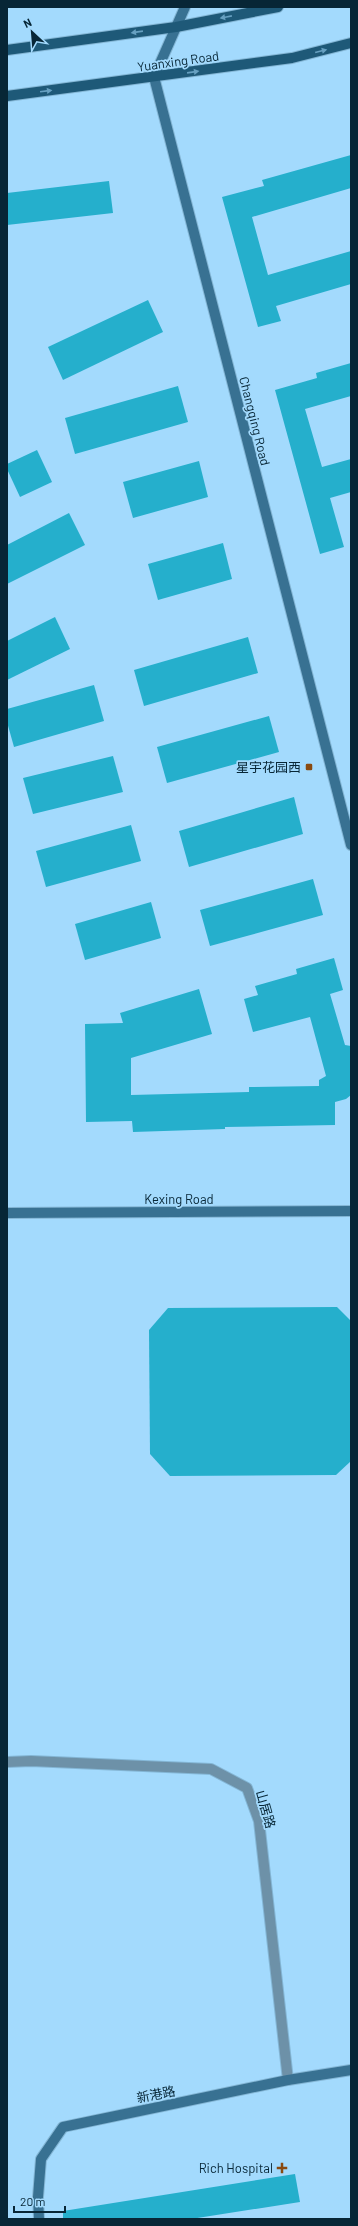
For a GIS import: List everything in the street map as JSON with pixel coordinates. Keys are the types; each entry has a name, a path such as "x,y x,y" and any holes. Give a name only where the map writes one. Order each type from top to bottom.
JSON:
{"main road":[{"path":"7,50 176,27 278,7"},
{"name":"Yuanxing Road","path":"7,96 154,78 292,58 351,43"}],"street":[{"path":"154,78 185,7"},
{"name":"Changqing Road","path":"154,78 351,845"},
{"name":"Kexing Road","path":"7,1213 351,1211"},
{"name":"山居路","path":"7,1762 31,1761 210,1769 247,1788 259,1821 288,2080"},
{"name":"新港路","path":"39,2219 38,2197 41,2159 63,2127 288,2080 351,2070"}],"building":[{"path":"351,155 351,188 252,217 268,275 351,251 351,284 276,306 281,321 258,327 222,197 264,186 262,180"},
{"path":"109,181 113,213 7,225 7,193"},
{"path":"148,300 163,332 63,380 48,347"},
{"path":"351,363 351,396 305,409 322,467 351,459 351,492 330,498 344,547 320,554 275,390 317,378 316,373"},
{"path":"178,386 188,422 75,454 65,418"},
{"path":"37,450 52,482 20,497 7,469 7,464"},
{"path":"199,461 208,497 133,518 123,482"},
{"path":"69,513 85,545 7,584 7,545"},
{"path":"223,543 232,579 158,600 148,564"},
{"path":"55,617 70,649 7,680 7,641"},
{"path":"248,637 258,673 144,706 134,670"},
{"path":"94,685 104,721 14,747 7,722 7,709"},
{"path":"269,716 279,752 167,783 157,747"},
{"path":"113,756 123,792 33,814 23,778"},
{"path":"294,797 303,834 189,867 179,831"},
{"path":"131,825 141,861 46,887 36,851"},
{"path":"313,879 323,915 210,946 200,910"},
{"path":"151,902 161,938 85,960 75,924"},
{"path":"334,958 343,990 330,994 345,1045 351,1046 351,1095 346,1099 335,1102 335,1125 225,1127 225,1129 133,1132 132,1121 86,1122 85,1024 123,1023 120,1013 199,989 212,1034 131,1058 131,1095 249,1092 249,1087 319,1086 319,1080 326,1076 310,1017 253,1032 244,999 258,995 255,986 297,974 296,969"},
{"path":"337,1307 351,1321 351,1461 336,1475 170,1476 150,1454 149,1330 168,1308"},
{"path":"295,2174 300,2202 191,2219 63,2219 63,2211"}],"place":[{"name":"星宇花园西","path":"309,767"},
{"name":"Rich Hospital","path":"282,2168"}]}
